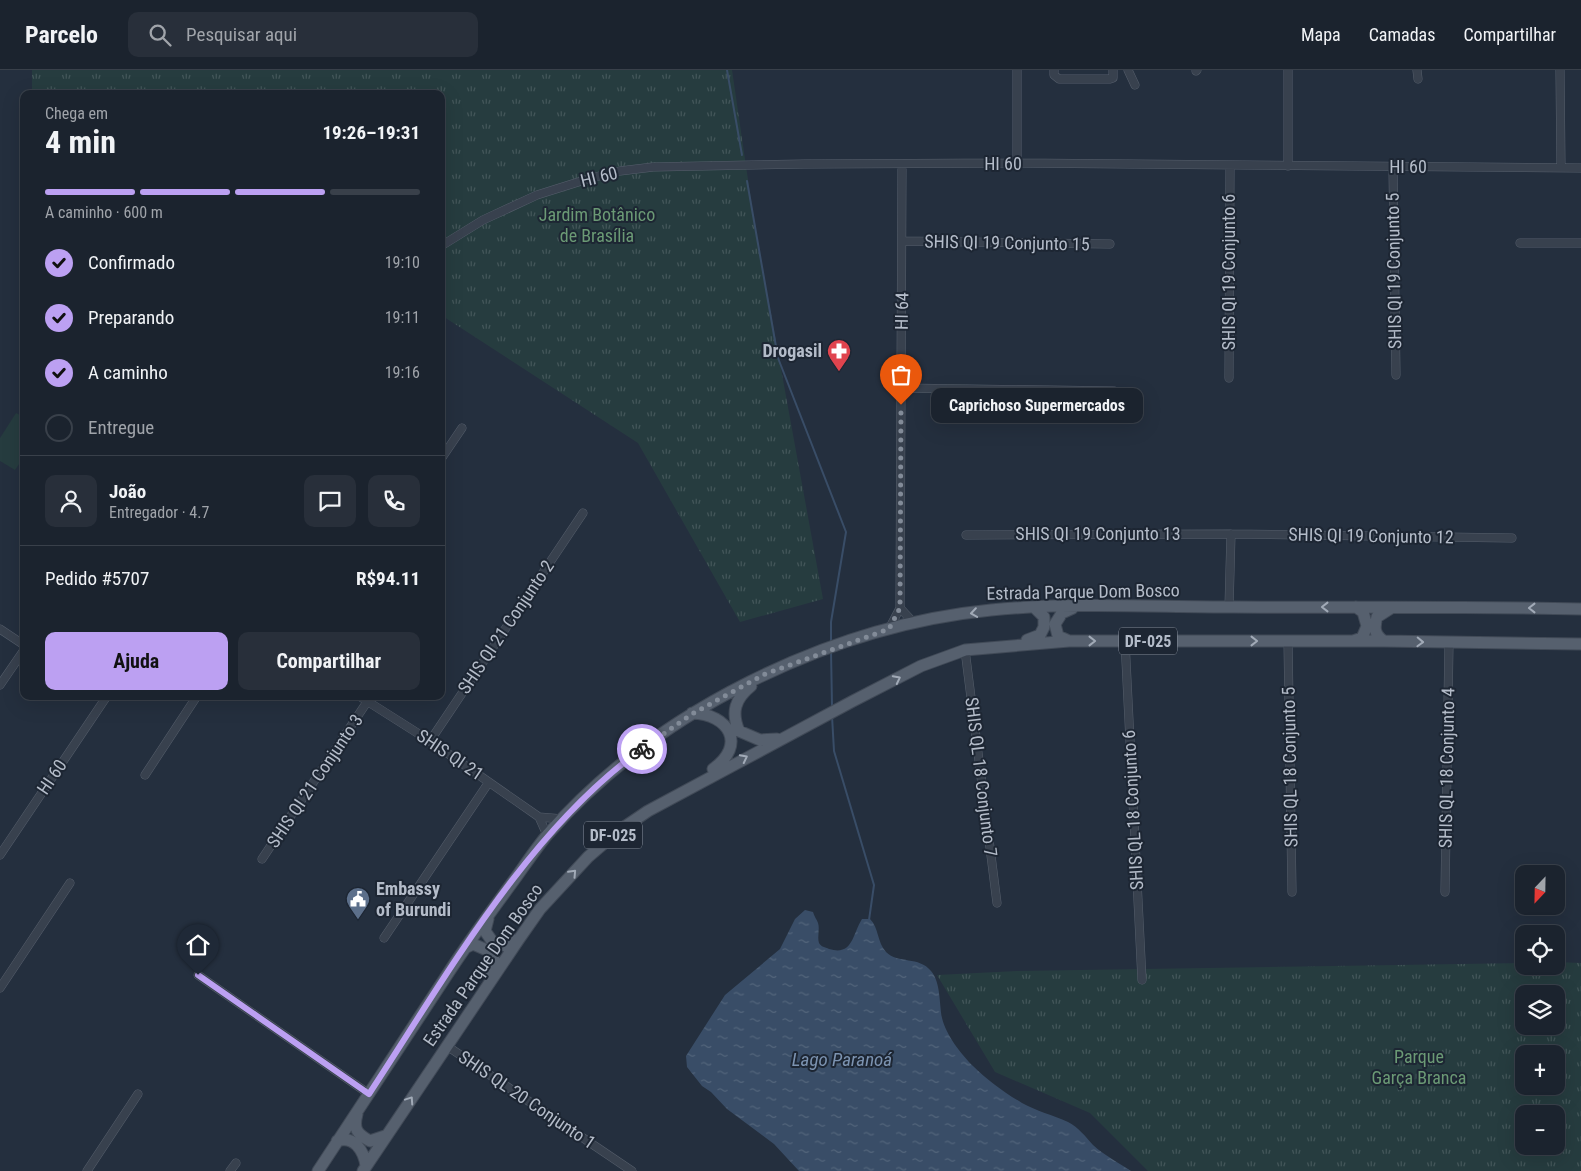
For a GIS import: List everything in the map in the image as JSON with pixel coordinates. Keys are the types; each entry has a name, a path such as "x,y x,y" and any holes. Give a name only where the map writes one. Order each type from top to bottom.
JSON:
{"main road":[{"name":"Estrada Parque Dom Bosco","path":"318,1171 465,948 547,836 632,756 692,714 765,674 852,641 913,622 989,610 1034,607 1581,609"},
{"path":"1008,645 1032,639 1042,632 1044,617 1034,607"},
{"path":"1068,641 1058,636 1054,624 1062,613 1075,607"},
{"path":"1351,641 1362,638 1367,626 1363,612 1356,607"},
{"path":"1384,641 1376,633 1375,624 1377,616 1391,608"},
{"name":"Estrada Parque Dom Bosco","path":"364,1168 482,991 546,902 600,846 648,811 701,780 826,717 921,666 964,650 1068,641 1384,641 1581,644"},
{"path":"765,674 742,693 735,703 735,721 739,731 760,740 785,737"},
{"path":"692,714 714,716 726,725 730,738 730,747 724,762 701,780"},
{"path":"488,915 485,931 492,941 506,946 519,939"},
{"path":"465,948 470,944 477,944 493,955 494,964 482,991"},
{"path":"367,1097 357,1113 354,1125 356,1132 370,1141 385,1136"},
{"path":"337,1141 347,1140 360,1148 365,1154 364,1168"}],"street":[{"path":"1017,70 1017,163"},
{"path":"1054,70 1054,76 1059,79 1110,79 1113,78 1113,70"},
{"path":"1088,70 1089,79"},
{"path":"1128,70 1135,85"},
{"path":"1288,70 1288,166"},
{"path":"1417,70 1418,79"},
{"path":"1560,70 1561,168"},
{"name":"HI 60","path":"445,244 507,207 591,178 620,171 689,166 1017,163 1393,168 1581,168"},
{"name":"HI 64","path":"889,629 900,608 902,165"},
{"name":"SHIS QI 19 Conjunto 6","path":"1229,378 1230,166"},
{"name":"SHIS QI 19 Conjunto 5","path":"1393,168 1396,375"},
{"name":"SHIS QI 19 Conjunto 15","path":"903,241 1110,244"},
{"path":"1520,243 1581,243"},
{"path":"901,388 1114,391"},
{"path":"445,453 462,428"},
{"name":"SHIS QI 21 Conjunto 2","path":"430,741 583,513"},
{"path":"1229,607 1231,534"},
{"name":"SHIS QI 19 Conjunto 13","path":"966,535 1231,534"},
{"name":"SHIS QI 19 Conjunto 12","path":"1231,534 1512,538"},
{"path":"900,608 913,622"},
{"path":"0,629 20,642"},
{"name":"SHIS QL 18 Conjunto 6","path":"1125,641 1142,980"},
{"name":"SHIS QL 18 Conjunto 5","path":"1288,641 1292,892"},
{"name":"SHIS QL 18 Conjunto 4","path":"1445,892 1449,643"},
{"name":"SHIS QL 18 Conjunto 7","path":"964,650 997,903"},
{"path":"0,685 20,656"},
{"name":"HI 60","path":"0,855 102,700"},
{"path":"145,775 194,700"},
{"name":"SHIS QI 21","path":"364,700 430,741 539,817"},
{"name":"SHIS QI 21 Conjunto 3","path":"262,859 367,702"},
{"path":"384,938 489,782"},
{"path":"547,836 539,817 563,819"},
{"path":"0,988 70,883"},
{"path":"198,975 367,1097"},
{"name":"SHIS QL 20 Conjunto 1","path":"447,1046 632,1171"},
{"path":"87,1171 138,1094"},
{"path":"230,1171 236,1163"}],"green space":[{"name":"Jardim Botânico de Brasília","path":"32,70 732,70 754,221 823,599 740,622 638,443 445,318 445,90 32,90"},
{"path":"16,413 20,415 20,463 15,470 0,461 0,438"},
{"name":"Parque Garça Branca","path":"1565,962 1581,963 1581,1171 1148,1171 1090,1113 995,1072 937,975 1017,971 1515,963 1515,975 1565,975"}],"water":[{"name":"Lago Paranoá","path":"805,910 813,912 818,922 818,941 822,946 829,949 843,950 851,943 862,919 870,919 886,952 896,958 921,963 931,971 937,981 942,1018 947,1031 959,1050 973,1066 996,1086 1022,1103 1072,1124 1097,1149 1131,1171 799,1171 774,1144 727,1109 711,1092 702,1086 687,1067 686,1056 725,995 780,949 795,919"}],"waterway":[{"path":"727,70 742,155"},
{"path":"747,181 778,358 846,532 831,622 831,644"},
{"path":"831,651 832,706"},
{"path":"832,716 834,751 874,885 869,920"}],"way so far":[{"path":"642,749 692,714 765,674 889,629 900,608 901,405"}],"place":[{"name":"Drogasil","path":"839,372"},
{"name":"Caprichoso Supermercados","path":"901,405"},
{"name":"Embassy of Burundi","path":"358,920"}],"route":[{"path":"198,975 369,1094 465,948 547,836 590,792 642,749"}]}
